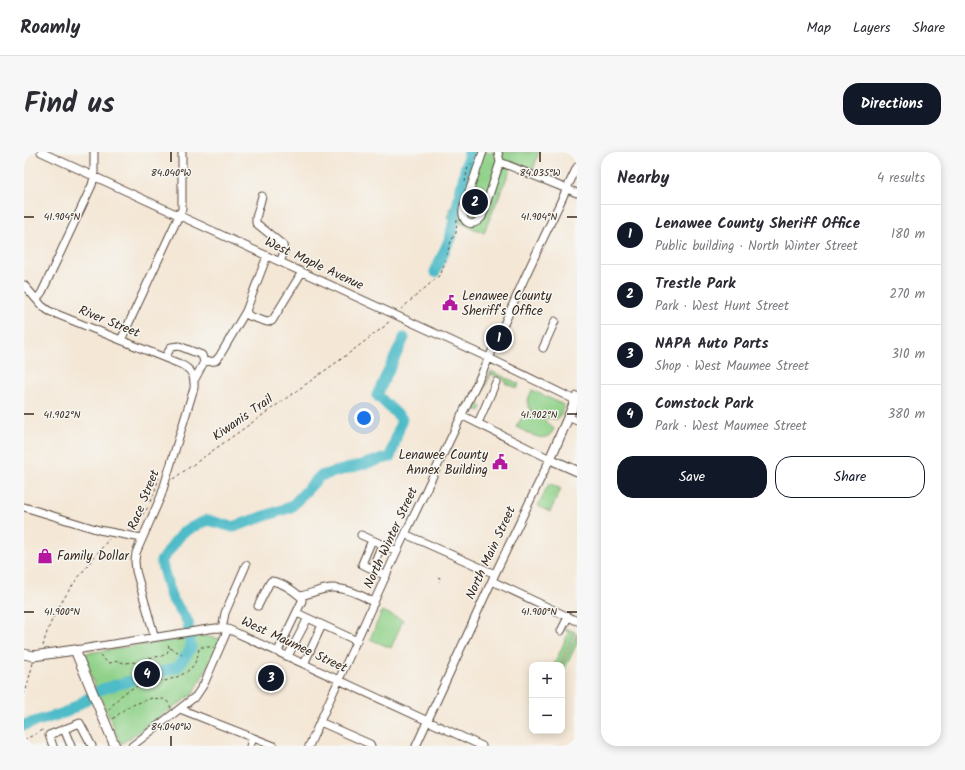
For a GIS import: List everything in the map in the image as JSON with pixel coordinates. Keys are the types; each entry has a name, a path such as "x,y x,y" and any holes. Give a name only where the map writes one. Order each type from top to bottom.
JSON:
{"main road":[{"name":"North Main Street","path":"550,459 576,399"},
{"path":"550,459 577,471"},
{"path":"75,650 115,746"},
{"name":"West Maumee Street","path":"28,655 75,650"}],"street":[{"name":"West Maple Avenue","path":"41,152 576,399"},
{"path":"37,299 42,292 92,185 94,177 94,152"},
{"path":"121,340 182,209 182,152"},
{"path":"483,152 462,215 464,220 474,224 482,217 500,162 498,152"},
{"path":"500,162 577,193"},
{"name":"North Winter Street","path":"309,746 405,534 489,358 577,167"},
{"path":"262,196 256,218 256,224 283,245 284,252 280,262"},
{"path":"166,358 171,348 179,346 202,355 204,362 214,360 219,357 246,311 267,256"},
{"path":"246,311 249,316 267,322 272,321 302,272"},
{"name":"River Street","path":"24,285 49,311 166,358 188,368 193,376"},
{"path":"544,348 555,321"},
{"name":"Race Street","path":"154,637 136,571 136,553 161,496 194,388 193,376 204,362"},
{"path":"478,423 496,382"},
{"path":"461,415 550,459"},
{"path":"568,417 577,421"},
{"name":"North Main Street","path":"416,746 550,459"},
{"path":"24,507 99,530 142,538"},
{"path":"405,534 495,574"},
{"path":"361,535 398,551"},
{"path":"372,540 362,564 386,576"},
{"path":"372,569 382,544"},
{"path":"132,746 196,696 204,684 225,629 225,613 246,565"},
{"path":"258,606 271,581 290,588 301,596 302,601 278,652"},
{"path":"492,581 577,621"},
{"path":"301,596 332,588 345,590 363,596 374,603"},
{"path":"297,613 357,641"},
{"path":"561,631 568,617"},
{"path":"288,656 308,618"},
{"path":"304,664 322,625"},
{"name":"West Maumee Street","path":"75,650 202,630 225,629 288,656 482,746"},
{"path":"180,709 274,746"},
{"path":"320,722 370,744 371,746"},
{"path":"53,746 49,735 80,723 92,746"},
{"path":"64,729 72,746"},
{"path":"250,746 253,738"}],"path":[{"path":"464,188 468,166 475,162"},
{"name":"Kiwanis Trail","path":"130,531 150,505 159,478 166,480 173,479 315,378 385,326 394,315 441,274 451,241 456,233 458,217"},
{"path":"43,649 55,615 72,586 93,558 111,537 117,533"},
{"path":"438,577 440,578 439,582"},
{"path":"100,655 107,662 138,662 148,658 162,656 167,653 169,648 168,643"},
{"path":"108,712 123,693 141,684 165,681 184,674 190,670 196,661 199,648 214,647"},
{"path":"169,648 182,654"},
{"path":"24,695 32,666 28,655"},
{"path":"109,722 116,718 127,707 152,698 163,699 169,703 171,708"},
{"path":"24,740 42,730"}],"green space":[{"path":"474,152 539,152 533,170 513,163 484,233 447,217"},
{"path":"491,371 519,384 517,388 505,383 506,381 491,374 477,404 482,407 480,411 474,408"},
{"path":"532,390 564,405 558,419 545,418 530,410 527,402"},
{"path":"527,414 542,418 554,429 551,434 547,437 537,437 516,427 521,419"},
{"path":"549,483 561,489 550,512 538,506"},
{"path":"382,611 403,620 391,648 370,639"},
{"path":"565,628 575,632 561,662 555,662 569,632 564,630"},
{"path":"577,633 577,643 565,669 565,662 563,662"},
{"path":"201,636 222,639 193,694 121,744 81,654"}],"waterway":[{"path":"435,272 450,238 469,152"},
{"path":"24,725 67,712 102,689 178,667 191,648 188,622 171,597 161,561 183,532 207,520 233,527 291,507 320,476 390,457 402,419 377,395 404,338"}],"place":[{"name":"Trestle Park","path":"475,202"},
{"name":"Lenawee County Sheriff's Office","path":"450,303"},
{"name":"Lenawee County Sheriff Office","path":"499,338"},
{"name":"Lenawee County Annex Building","path":"500,462"},
{"name":"Family Dollar","path":"45,556"},
{"name":"Comstock Park","path":"147,674"},
{"name":"NAPA Auto Parts","path":"271,678"}]}
